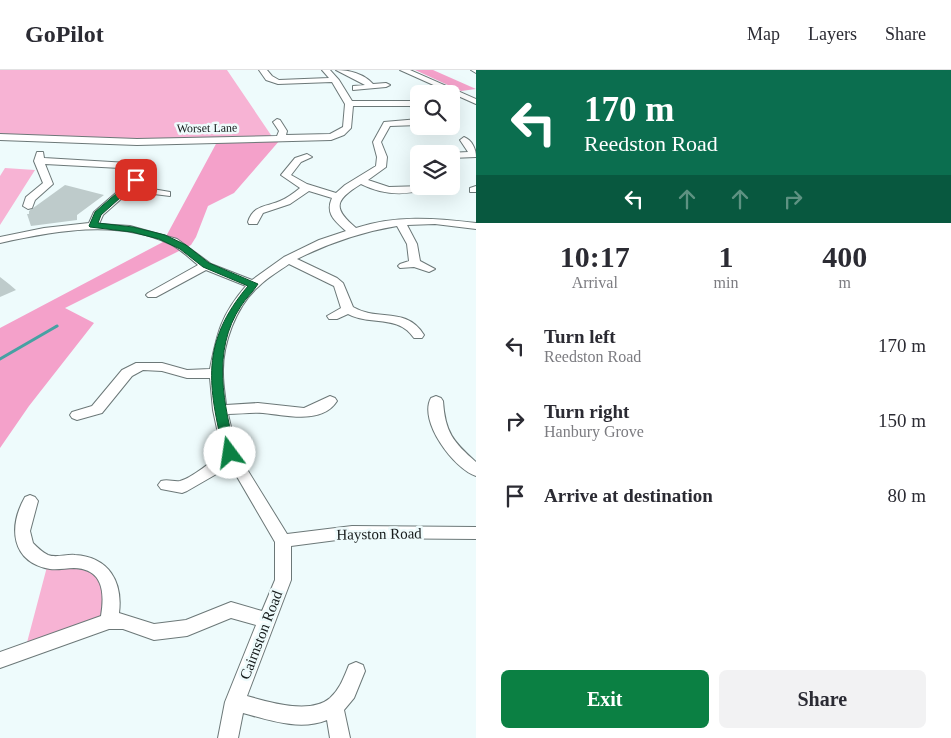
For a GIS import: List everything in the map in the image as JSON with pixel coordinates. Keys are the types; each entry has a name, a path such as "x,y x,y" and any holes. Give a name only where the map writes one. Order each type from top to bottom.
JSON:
{"street":[{"path":"263,70 278,85 335,80"},
{"path":"326,71 339,70 363,79 371,86"},
{"path":"404,70 476,102"},
{"path":"326,71 335,80 349,104 410,103"},
{"path":"356,88 386,85"},
{"name":"Worset Lane","path":"0,137 137,142 331,137 347,128 349,104"},
{"path":"277,122 283,131 280,139"},
{"path":"354,232 336,217 333,204 337,196 380,167 382,157 377,142 387,124 410,123"},
{"path":"464,140 476,154"},
{"path":"460,155 476,154"},
{"path":"28,206 30,199 48,184 40,158 142,166 146,172 98,214 93,226"},
{"path":"299,158 286,175 292,181 307,188 337,196"},
{"path":"361,180 383,190 410,192"},
{"path":"126,188 166,194"},
{"path":"251,218 267,206 279,205 307,188"},
{"path":"400,222 412,244 410,264 429,269"},
{"path":"283,541 230,453 220,410 216,373 227,323 236,305 254,284 288,259 323,242 354,232 400,222 447,222 476,226"},
{"path":"0,240 62,227 93,226 143,231 183,247 206,265 254,284"},
{"path":"288,259 333,280 339,285 348,309 362,316 409,318 418,334"},
{"path":"152,295 206,265"},
{"path":"333,316 348,309"},
{"path":"77,415 97,410 127,373 141,366 162,367 187,374 216,373"},
{"path":"220,410 262,408 294,414 315,411 330,401"},
{"path":"436,401 436,418 448,446 469,455 476,470"},
{"path":"166,485 182,487 215,468 230,453"},
{"path":"30,501 22,533 24,545 48,563 80,562 98,568 110,582 112,603 109,621"},
{"name":"Hayston Road","path":"283,541 352,532 476,533"},
{"name":"Cairnston Road","path":"228,738 236,702 283,580 283,541"},
{"path":"0,660 109,621 123,621 154,632 187,628 231,610 266,620"},
{"path":"236,702 288,715 311,716 334,709 348,691 356,671"},
{"path":"334,709 340,738"}],"shaded area":[{"path":"0,70 227,70 273,138 136,141 0,136"},
{"path":"415,70 433,70 476,89 461,91 460,85 448,85"},
{"path":"280,140 234,193 208,206 191,245 65,308 94,323 29,406 0,448 0,328 163,242 217,142"},
{"path":"5,168 35,170 0,225 0,176"},
{"path":"48,563 97,569 109,621 25,650"}],"building":[{"path":"65,185 104,195 77,215 77,220 31,226 27,214 29,214 29,211"},
{"path":"0,277 9,284 16,290 0,297"}],"waterway":[{"path":"0,359 57,326 55,327"}],"route":[{"path":"136,180 98,214 93,226 133,229 162,237 183,247 206,265 254,284 236,305 227,323 216,373 220,410 230,453"}]}
